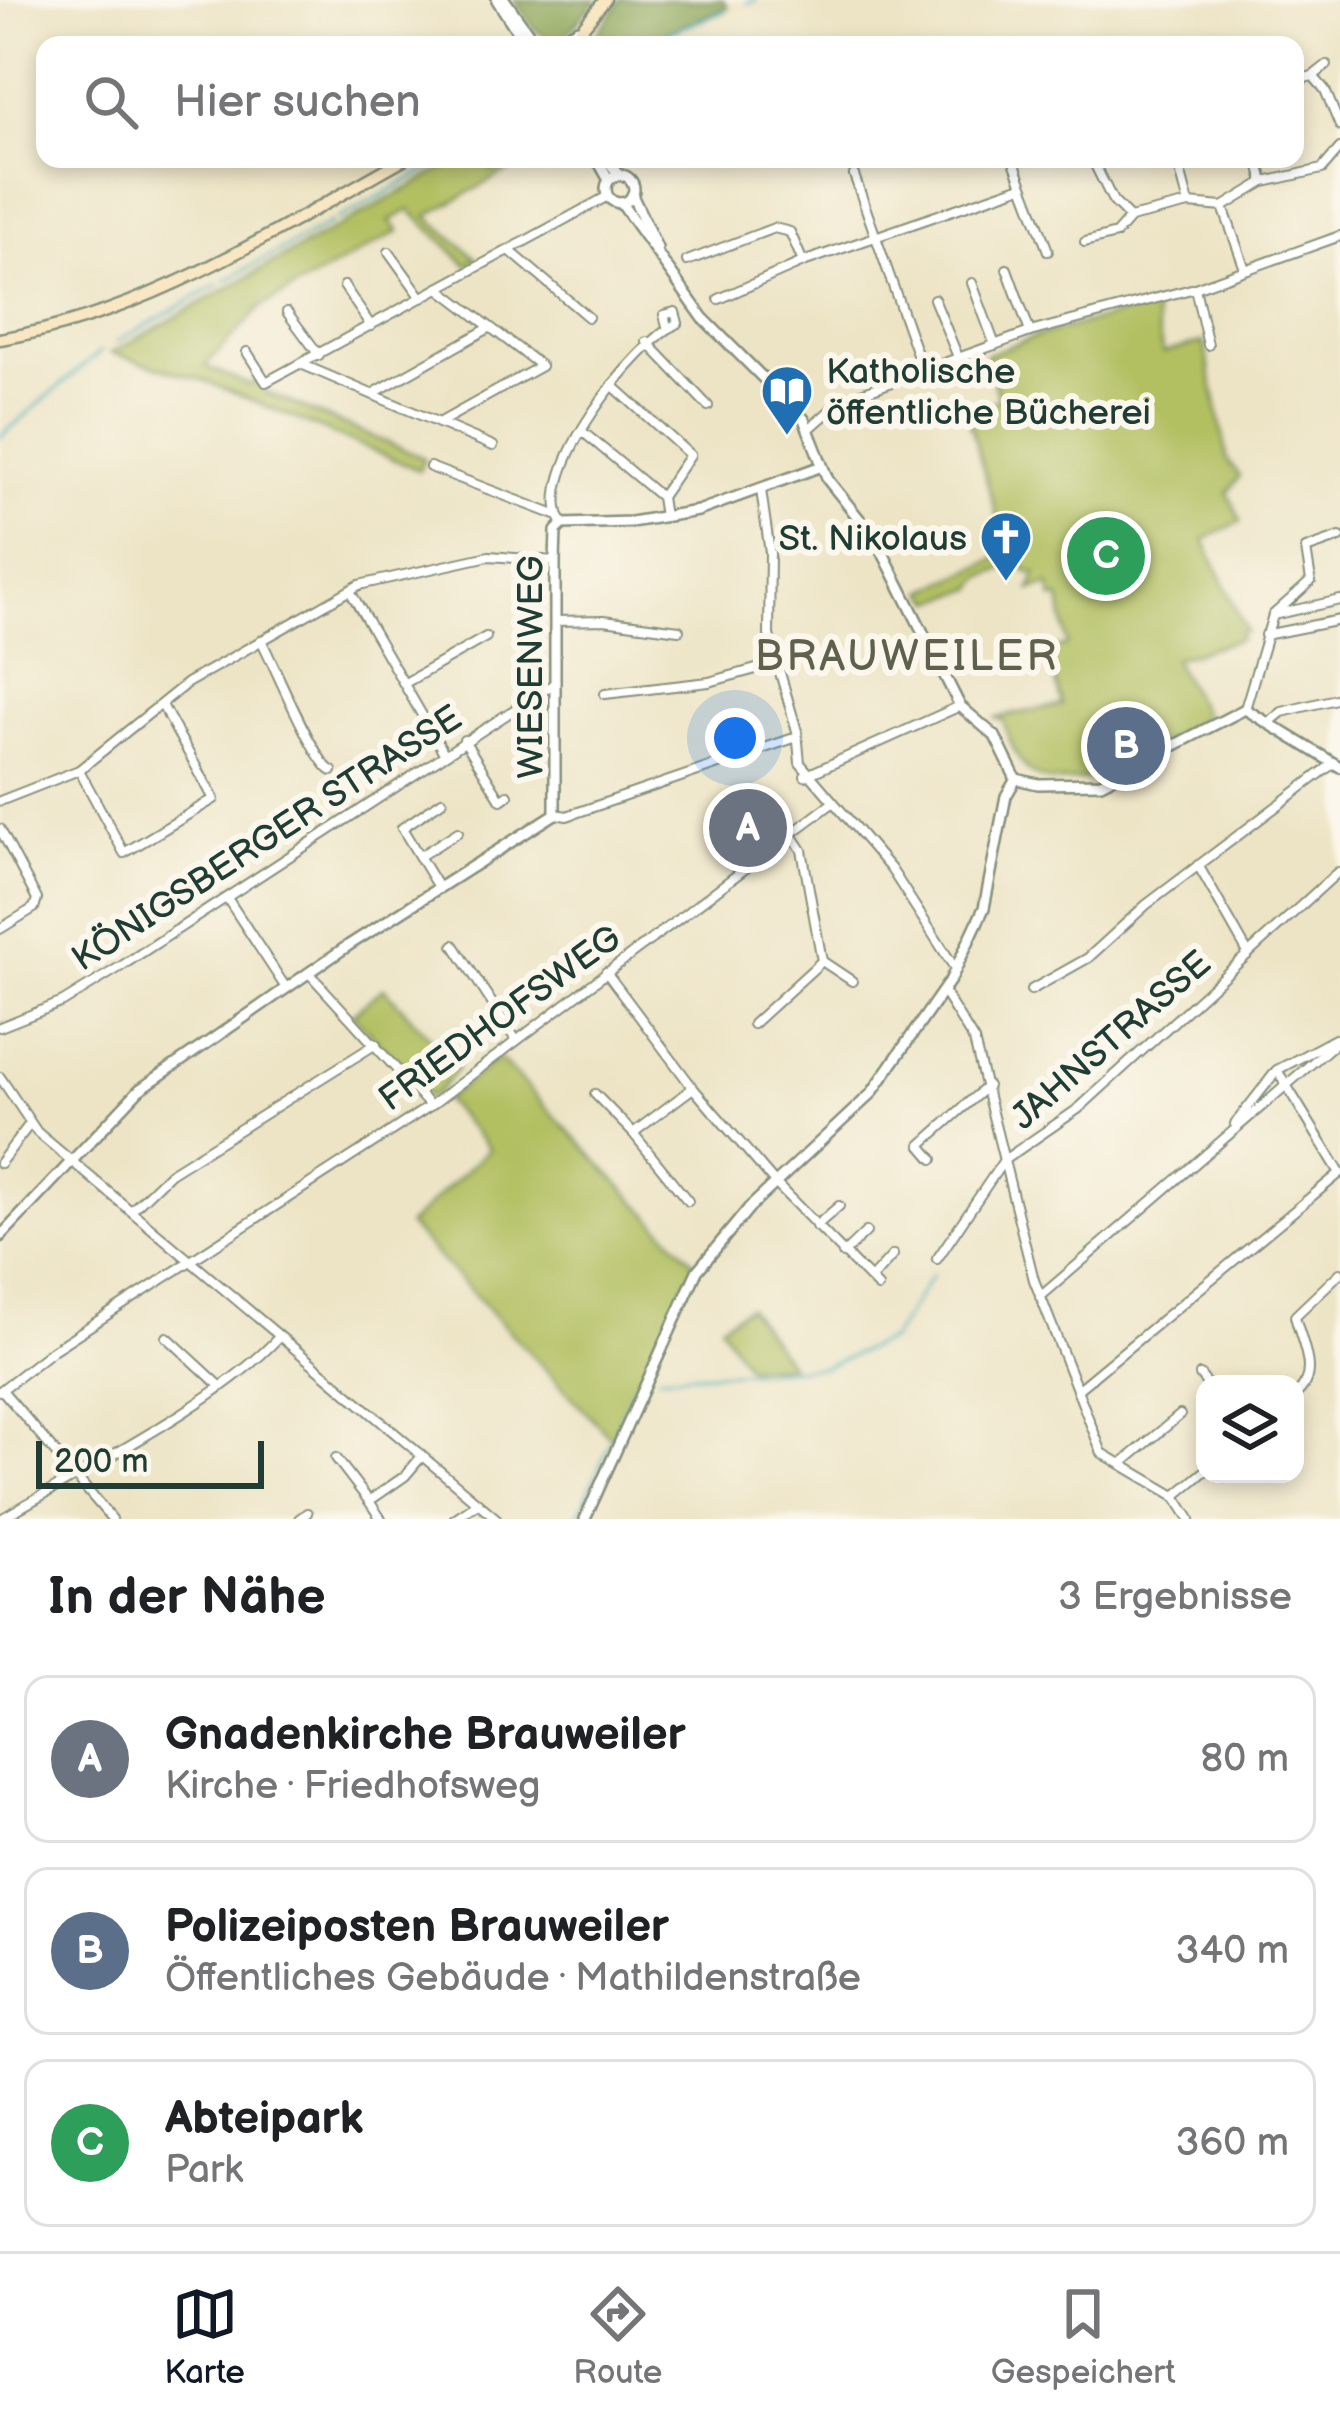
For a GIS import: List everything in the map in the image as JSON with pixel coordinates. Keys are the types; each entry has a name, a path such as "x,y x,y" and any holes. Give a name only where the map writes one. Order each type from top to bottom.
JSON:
{"main road":[{"path":"578,36 605,0"},
{"path":"0,339 91,317 159,291 387,168"}],"street":[{"path":"501,0 528,36"},
{"path":"568,36 588,23"},
{"path":"1304,78 1328,64"},
{"path":"1313,76 1325,90 1340,126"},
{"path":"1085,242 1116,234 1130,218 1189,204 1223,207 1264,182 1322,169 1340,148"},
{"path":"605,168 614,178 630,180 632,195 659,253"},
{"path":"247,352 266,382 608,196 614,178 610,168"},
{"path":"1016,168 1048,251"},
{"path":"1097,168 1113,201 1130,218"},
{"path":"1179,168 1189,204"},
{"path":"1260,168 1264,182"},
{"path":"854,175 922,371"},
{"path":"719,299 803,262 1022,186"},
{"path":"621,203 632,195"},
{"path":"608,196 621,203 703,318 809,429 822,466 877,541 960,706 995,736 1016,778 1038,784 1101,784 1245,709 1265,635 1276,615 1311,581 1306,549 1340,537"},
{"path":"1223,207 1245,269"},
{"path":"687,261 774,228 796,239 803,262"},
{"path":"809,429 842,400 958,357 1030,332 1196,288 1340,236"},
{"path":"509,250 588,317"},
{"path":"389,252 422,298"},
{"path":"1007,269 1030,332"},
{"path":"972,283 995,345"},
{"path":"344,286 371,326"},
{"path":"439,423 541,366 440,288"},
{"path":"1196,288 1208,345"},
{"path":"934,299 958,357"},
{"path":"287,312 319,355"},
{"path":"561,520 557,487 583,432 646,342 668,326"},
{"path":"371,394 489,328"},
{"path":"646,342 708,406"},
{"path":"301,364 493,446"},
{"path":"612,385 690,454 661,496"},
{"path":"583,432 661,496 664,517"},
{"path":"430,467 561,520 664,517 761,490 822,466"},
{"path":"761,490 770,553 768,620 774,664 797,731 794,738 805,776 891,869 956,970"},
{"name":"WIESENWEG","path":"555,814 555,561 561,520"},
{"path":"0,801 79,770 198,676 375,579 504,556 555,561"},
{"path":"350,591 444,753"},
{"path":"1276,615 1340,600"},
{"path":"1276,615 1277,634"},
{"path":"556,621 604,620 679,630"},
{"path":"1265,635 1340,620"},
{"path":"405,683 486,638"},
{"path":"260,640 296,704 306,738 322,767 332,771"},
{"path":"605,694 710,682 774,664"},
{"name":"KÖNIGSBERGER STRASSE","path":"0,1027 63,1002 556,682"},
{"path":"1271,721 1282,712 1340,698"},
{"path":"79,770 124,853 214,799 162,705"},
{"path":"805,776 960,706"},
{"path":"1031,990 1088,958 1198,865 1337,765 1245,709"},
{"path":"0,1237 139,1090 286,988 555,814 566,816 794,738"},
{"path":"464,740 501,800 508,795"},
{"path":"585,1519 688,1285 726,1232 871,1094 944,991 984,908 1006,796 1016,778"},
{"path":"440,889 401,828 442,801"},
{"name":"FRIEDHOFSWEG","path":"1,1390 191,1259 430,1106 831,804"},
{"path":"0,829 37,899 34,908 0,929"},
{"path":"420,856 458,832"},
{"path":"792,835 802,850 822,961 852,980"},
{"name":"JAHNSTRASSE","path":"1198,865 1248,953"},
{"name":"JAHNSTRASSE","path":"1004,1160 1078,1109 1338,872"},
{"path":"227,898 286,988"},
{"path":"454,945 516,1040"},
{"path":"753,1024 822,961"},
{"path":"606,972 693,1088 843,1254 874,1283 893,1255"},
{"path":"309,973 430,1106"},
{"path":"944,991 968,1029 988,1086 1040,1297 1102,1453 1175,1496 1190,1519"},
{"path":"1232,1131 1258,1088 1277,1070 1340,1038"},
{"path":"1040,1297 1340,1038"},
{"path":"132,1210 170,1173 376,1044"},
{"path":"1077,1390 1340,1173 1277,1070"},
{"path":"0,1077 33,1129 497,1519"},
{"path":"933,1159 921,1145 988,1086"},
{"path":"633,1133 693,1088"},
{"path":"596,1094 688,1201"},
{"path":"0,1163 33,1129"},
{"path":"938,1259 1004,1160"},
{"path":"816,1226 839,1206"},
{"path":"843,1254 866,1232"},
{"path":"1304,1388 1309,1368 1295,1316 1340,1273"},
{"path":"167,1337 219,1385"},
{"path":"1,1519 18,1515 258,1360 278,1338"},
{"path":"1,1390 112,1519"},
{"path":"1121,1464 1180,1415"},
{"path":"369,1501 405,1477 422,1456"},
{"path":"336,1458 381,1519"},
{"path":"1175,1496 1196,1478"},
{"path":"454,1519 478,1503"}],"green space":[{"path":"514,0 597,0 567,34 544,36"},
{"path":"621,0 723,0 728,7 657,36 595,36"},
{"path":"445,168 513,168 427,216 477,259 467,265 410,210 390,221 399,231 261,307 205,366 249,385 258,380 265,392 424,458 419,470 205,381 111,353"},
{"path":"1153,306 1163,353 1204,342 1228,461 1240,476 1228,493 1241,521 1204,540 1246,631 1239,633 1240,639 1173,659 1205,716 1148,751 1137,715 1099,725 1111,772 1052,781 1028,770 1003,720 994,718 1062,705 1047,651 1067,645 1060,598 1053,599 1049,585 1031,590 1036,573 1027,572 1022,561 983,577 974,589 934,601 925,591 1020,548 1004,540 966,410 999,400 986,355 1037,336"},
{"path":"384,988 458,1068 436,1094 428,1096 352,1014"},
{"path":"499,1058 695,1263 611,1438 408,1225 489,1149 445,1100"},
{"path":"748,1307 790,1365 747,1367 720,1325"}],"waterway":[{"path":"747,3 756,0"},
{"path":"1335,0 1340,6"},
{"path":"661,36 725,11"},
{"path":"337,220 431,168"},
{"path":"225,281 331,223"},
{"path":"116,342 218,285"},
{"path":"0,437 101,351"},
{"path":"658,1376 824,1367 891,1339 932,1275"},
{"path":"577,1519 636,1382"}],"place":[{"name":"Katholische öffentliche Bücherei","path":"787,437"},
{"name":"Abteipark","path":"1106,556"},
{"name":"St. Nikolaus","path":"1006,583"},
{"name":"Polizeiposten Brauweiler","path":"1126,746"},
{"name":"Gnadenkirche Brauweiler","path":"748,828"}],"district":[{"name":"BRAUWEILER","path":"907,655"}]}
